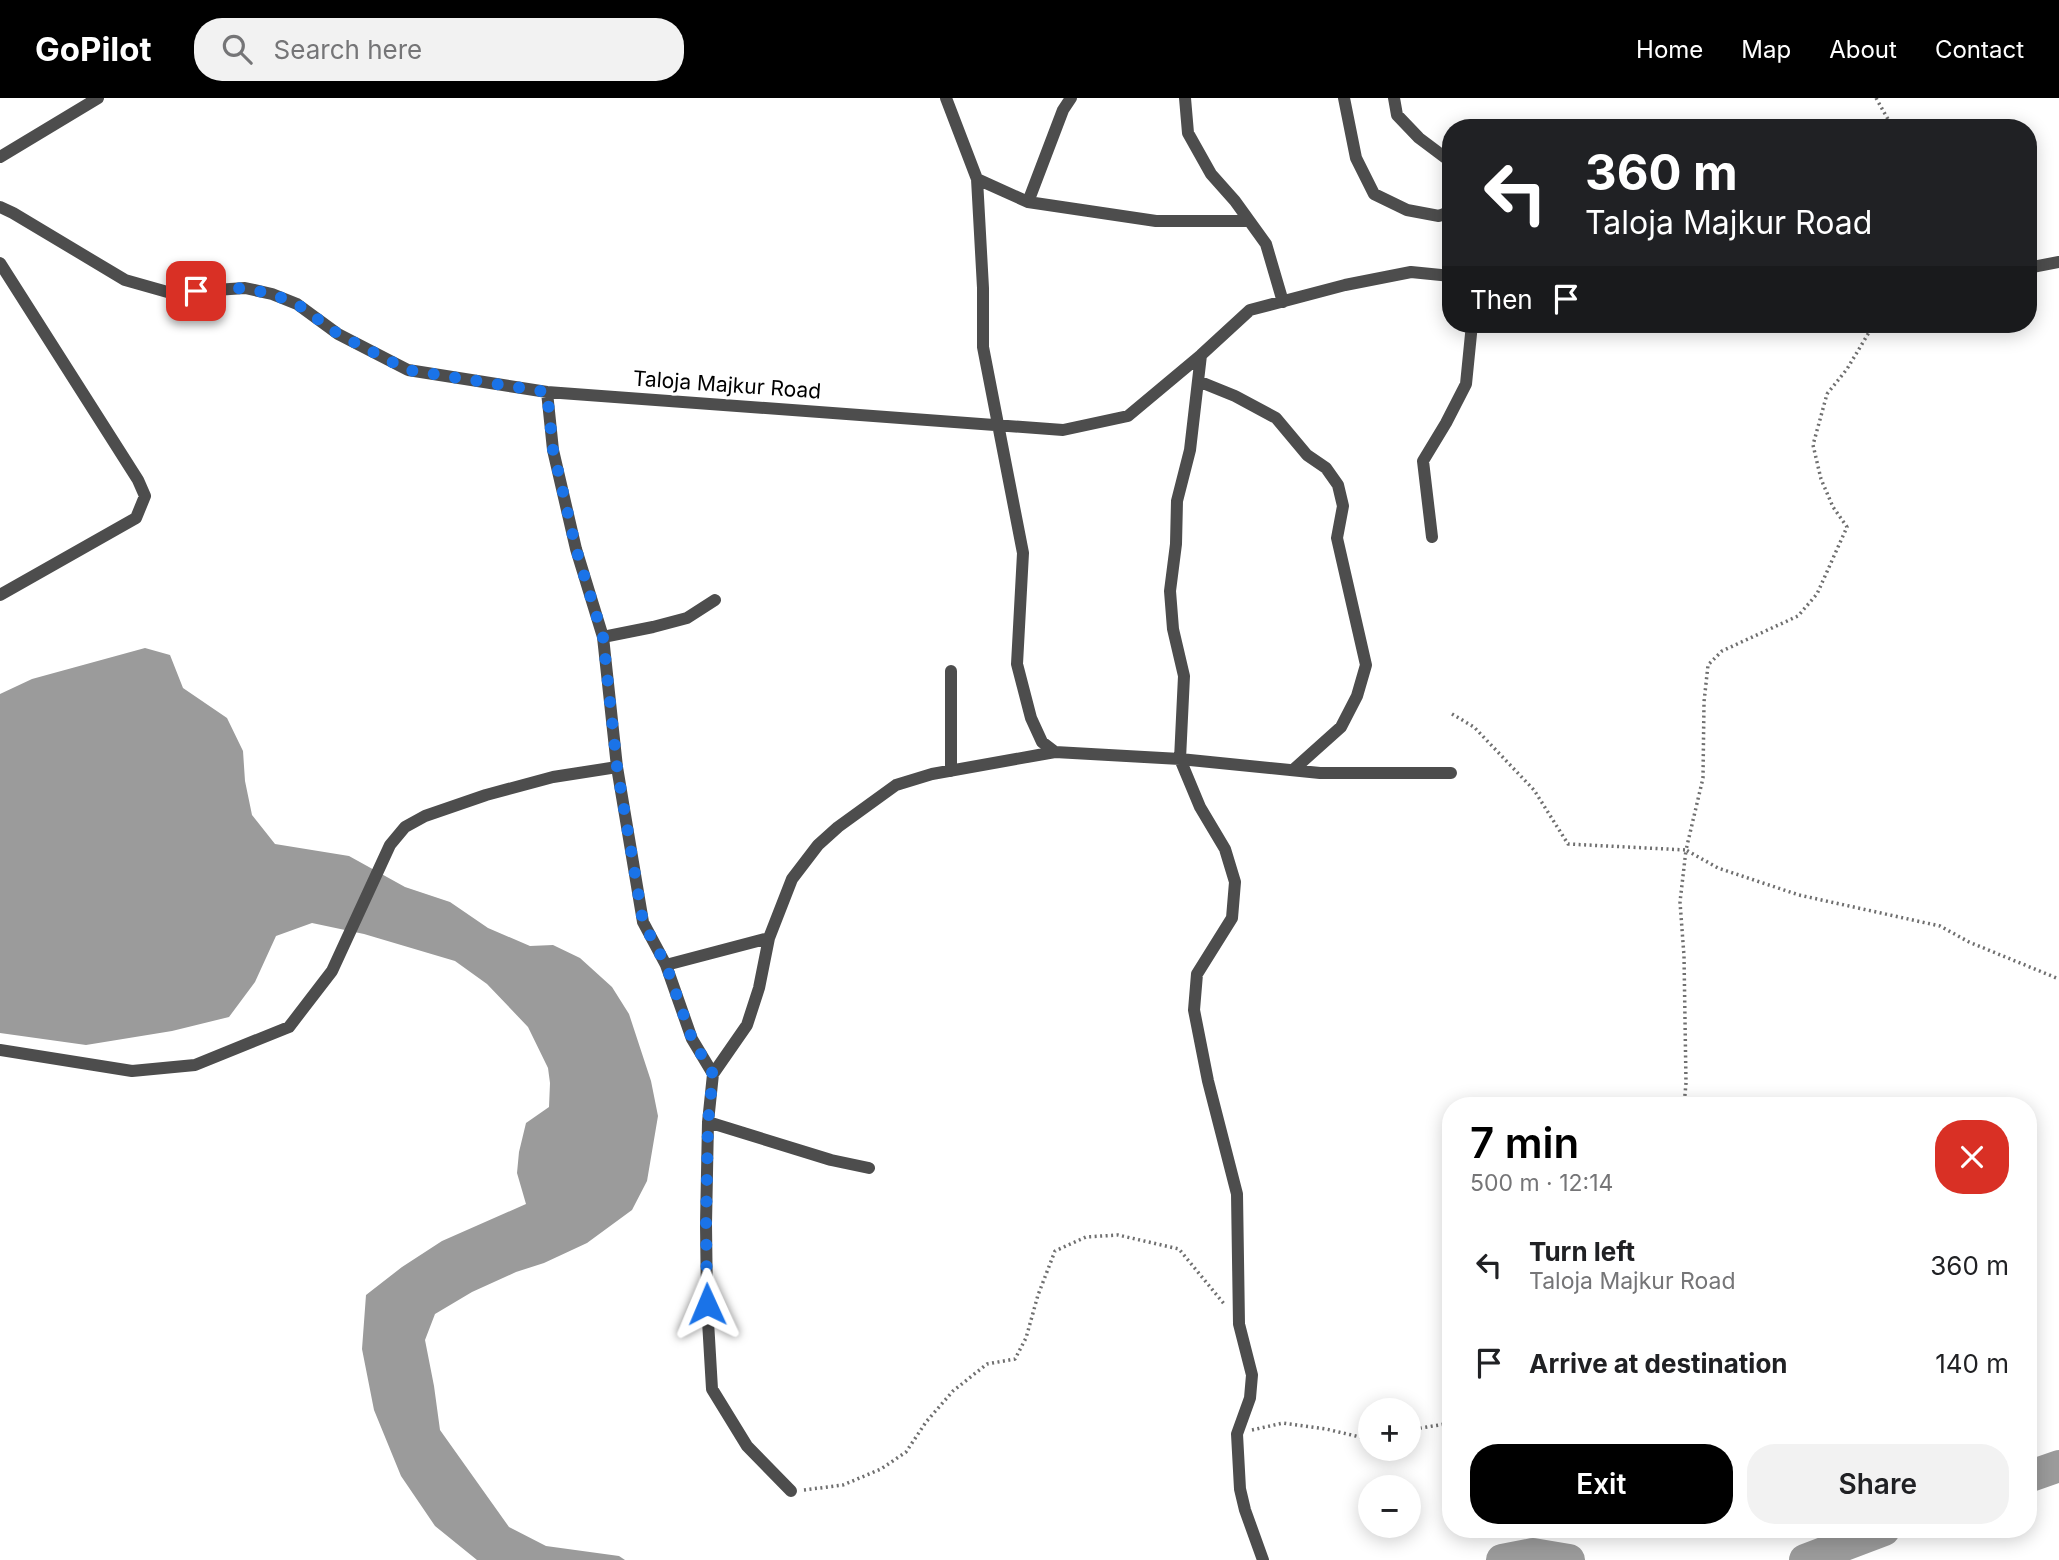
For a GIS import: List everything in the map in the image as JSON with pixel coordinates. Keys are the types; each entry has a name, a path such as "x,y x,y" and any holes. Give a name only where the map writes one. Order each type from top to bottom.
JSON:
{"street":[{"path":"0,157 98,98"},
{"path":"946,98 977,178 983,347 1023,554 1017,663 1031,718 1042,743 1055,752"},
{"path":"1028,202 1063,110 1071,98"},
{"path":"1185,98 1188,132 1211,174 1266,244 1283,302"},
{"path":"1345,98 1356,158 1374,194 1407,210 1442,215"},
{"path":"1394,98 1397,115 1419,138 1442,155"},
{"path":"977,178 1028,202 1156,221 1249,221"},
{"name":"Taloja Majkur Road","path":"0,207 125,281 171,293 245,288 272,294 297,304 338,334 408,370 547,392 1063,430 1128,416 1250,310 1345,285 1411,272 1442,275"},
{"path":"2037,266 2059,262"},
{"path":"0,263 138,480 145,496 136,518 0,595"},
{"path":"1432,537 1423,461 1466,384 1471,333"},
{"path":"1201,355 1190,450 1177,501 1176,544 1170,591 1173,629 1184,676 1180,759 1200,807 1225,849 1235,882 1232,918 1197,974 1194,1010 1208,1081 1237,1194 1239,1324 1252,1375 1250,1398 1237,1434 1240,1489 1263,1560"},
{"path":"1198,381 1235,396 1276,418 1307,455 1326,468 1338,485 1343,506 1337,538 1366,665 1357,696 1341,727 1293,770"},
{"path":"547,392 553,450 576,549 603,637 617,767 643,922 666,965 692,1039 713,1074"},
{"path":"603,637 687,618 715,600"},
{"path":"951,671 951,771"},
{"path":"791,1491 747,1446 712,1389 707,1304 708,1122 713,1074 747,1025 760,988 769,938 792,879 818,845 896,785 932,774 1055,752 1180,759 1320,773 1451,773"},
{"path":"0,1050 132,1071 195,1065 289,1027 332,971 390,845 405,827 425,816 486,795 553,777 617,767"},
{"path":"666,965 769,938"},
{"path":"708,1122 831,1160 869,1168"}],"path":[{"path":"1876,98 1888,119"},
{"path":"1685,1097 1684,956 1680,902 1686,850 1703,778 1704,702 1708,665 1722,651 1798,616 1817,594 1847,527 1833,507 1821,479 1813,445 1827,394 1847,369 1869,333"},
{"path":"1452,714 1474,727 1534,790 1568,844 1686,850 1718,868 1799,895 1940,926 1969,942 2059,979"},
{"path":"791,1491 843,1485 881,1469 906,1452 926,1422 953,1391 987,1364 1015,1360 1026,1338 1055,1251 1086,1237 1118,1234 1179,1249 1239,1324"},
{"path":"1237,1434 1283,1423 1358,1437"},
{"path":"1421,1428 1442,1424"}],"shaded area":[{"path":"145,648 170,655 183,688 227,718 243,751 245,781 252,815 275,844 349,856 405,887 450,902 488,928 530,946 553,945 580,958 612,987 629,1014 651,1081 658,1116 647,1181 632,1210 587,1243 472,1292 435,1314 425,1340 440,1430 509,1527 546,1546 619,1556 625,1560 477,1560 435,1526 401,1476 374,1410 362,1349 366,1295 442,1241 526,1204 517,1173 519,1152 526,1123 549,1107 548,1068 528,1027 487,984 455,961 364,934 312,923 276,936 255,982 229,1017 172,1031 86,1045 0,1033 0,694 32,679"}],"waterway":[{"path":"2037,1474 2059,1466"},
{"path":"1805,1560 1863,1538"},
{"path":"1502,1560 1533,1554 1569,1560"}],"route":[{"path":"196,291 245,288 272,294 297,304 338,334 408,370 547,392 553,450 576,549 603,637 617,767 643,922 666,965 692,1039 713,1074 708,1122 707,1304"}]}
